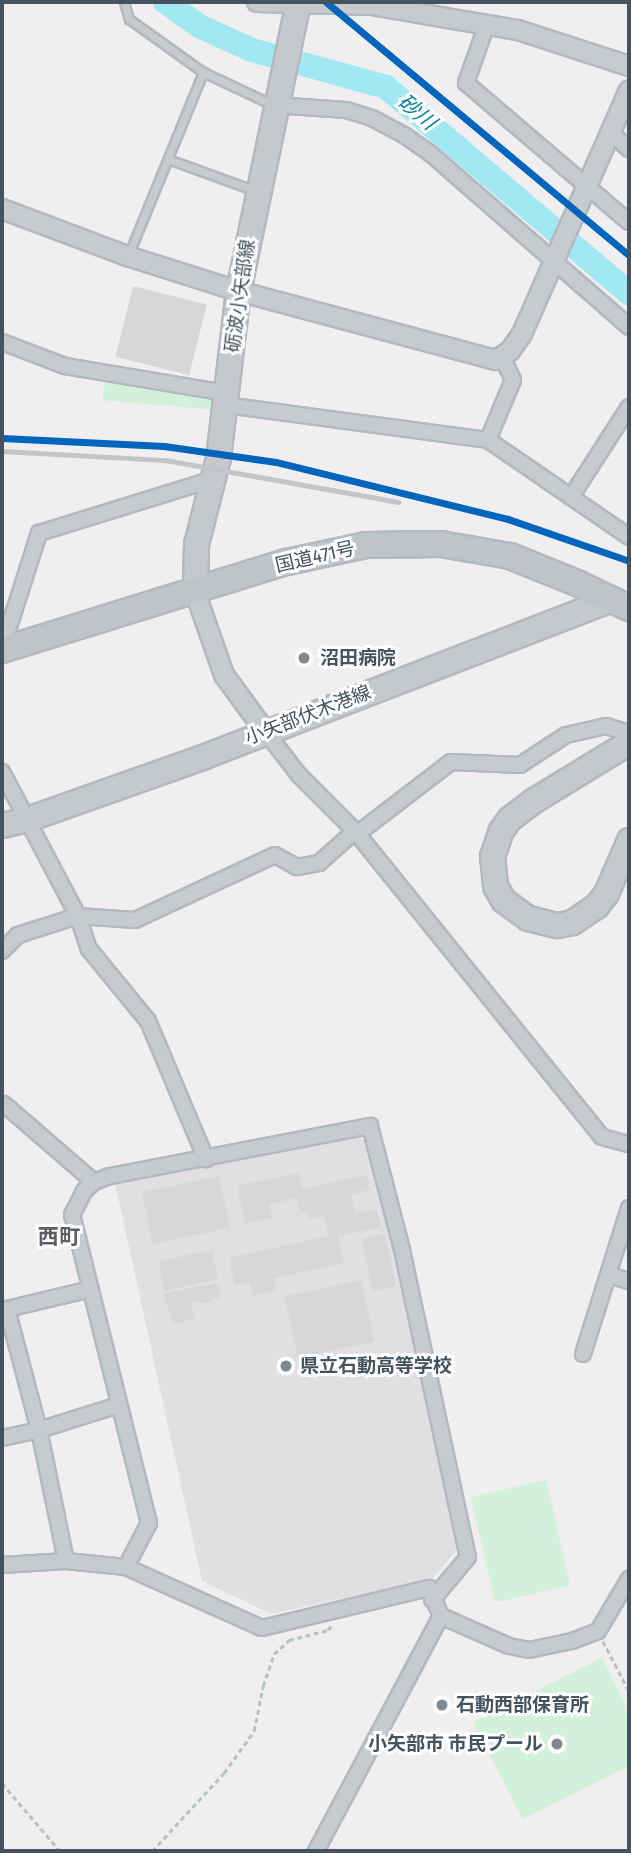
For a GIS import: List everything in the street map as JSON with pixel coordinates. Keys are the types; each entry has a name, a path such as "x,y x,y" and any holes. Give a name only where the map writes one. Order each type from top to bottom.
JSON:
{"highway":[{"name":"国道471号","path":"2,649 329,551 404,543 454,546 510,556 621,604"}],"main road":[{"name":"砺波小矢部線","path":"195,592 196,544 213,479 226,399 238,291 297,2"},
{"name":"小矢部伏木港線","path":"2,825 27,819 621,604"},
{"path":"629,742 534,800 509,819 498,836 492,856 495,886 503,900 528,918 557,925 572,922 596,906 606,893 629,840"}],"street":[{"path":"257,2 371,5 488,24 518,30 629,66"},
{"path":"488,24 466,83 629,222"},
{"path":"2,209 127,256 238,291 496,360 510,351 522,334 629,90"},
{"path":"274,105 346,110 372,118 404,135 555,261 629,327"},
{"path":"611,133 629,149"},
{"path":"2,342 65,366 226,399 488,440 629,537"},
{"path":"488,440 513,380 502,356"},
{"path":"571,497 629,407"},
{"path":"2,649 39,533 213,479"},
{"path":"195,592 224,675 299,775 356,833 602,1137 629,1144"},
{"path":"2,951 18,935 78,916 135,920 275,855 297,867 319,863 451,762 520,765 566,735 606,726 629,733"},
{"path":"2,772 78,916 89,949 148,1021 206,1159"},
{"path":"4,1104 94,1182"},
{"path":"126,1567 149,1523 72,1215 84,1191 94,1182 370,1126 402,1250 468,1557 432,1600"},
{"path":"583,1354 629,1208"},
{"path":"609,1275 629,1281"},
{"path":"66,1561 39,1430 6,1309 91,1289"},
{"path":"2,1438 39,1430 119,1405"},
{"path":"2,1565 66,1561 126,1567 262,1628 429,1588 441,1616 509,1646 529,1650 572,1641 598,1631 629,1579"},
{"path":"316,1851 441,1616"}],"lane":[{"path":"124,2 129,19 204,72 274,105"},
{"path":"127,256 204,72"},
{"path":"168,159 257,192"}],"path":[{"path":"152,1851 224,1773 254,1731 263,1686 274,1654 289,1640 328,1630 342,1609"},
{"path":"598,1631 629,1691"},
{"path":"2,1783 60,1851"}],"shaded area":[{"name":"県立石動高等学校","path":"355,1135 368,1143 458,1549 432,1579 271,1614 202,1581 115,1183"}],"green space":[{"path":"106,377 217,398 217,410 102,400"},
{"path":"546,1480 570,1585 495,1603 471,1497"},
{"name":"小矢部市 市民プール","path":"602,1658 629,1713 629,1766 522,1819 473,1722"}],"building":[{"path":"133,286 207,304 189,375 115,357"},
{"path":"299,1173 302,1189 367,1175 370,1190 351,1194 355,1213 377,1209 381,1227 338,1236 344,1263 274,1278 276,1291 253,1296 250,1282 235,1285 229,1258 329,1236 324,1216 309,1219 307,1211 300,1213 296,1198 269,1204 272,1218 245,1224 237,1186"},
{"path":"219,1176 230,1228 153,1244 142,1192"},
{"path":"385,1234 396,1286 373,1291 362,1239"},
{"path":"212,1250 218,1279 164,1291 158,1261"},
{"path":"361,1280 374,1342 298,1358 285,1296"},
{"path":"219,1283 220,1298 212,1298 211,1303 191,1302 195,1319 172,1324 164,1293"}],"waterway":[{"name":"砂川","path":"165,2 201,27 252,50 386,87 629,293"}],"railway":[{"path":"2,438 164,446 276,462 508,519 629,561"},
{"path":"2,451 165,460 398,502"}],"transit line":[{"path":"326,2 629,255"},
{"path":"2,438 164,446 276,462 508,519 629,561"}],"place":[{"name":"沼田病院","path":"304,658"},
{"name":"県立石動高等学校","path":"286,1366"},
{"name":"石動西部保育所","path":"442,1705"},
{"name":"小矢部市 市民プール","path":"557,1744"}],"district":[{"name":"西町","path":"59,1237"}]}
